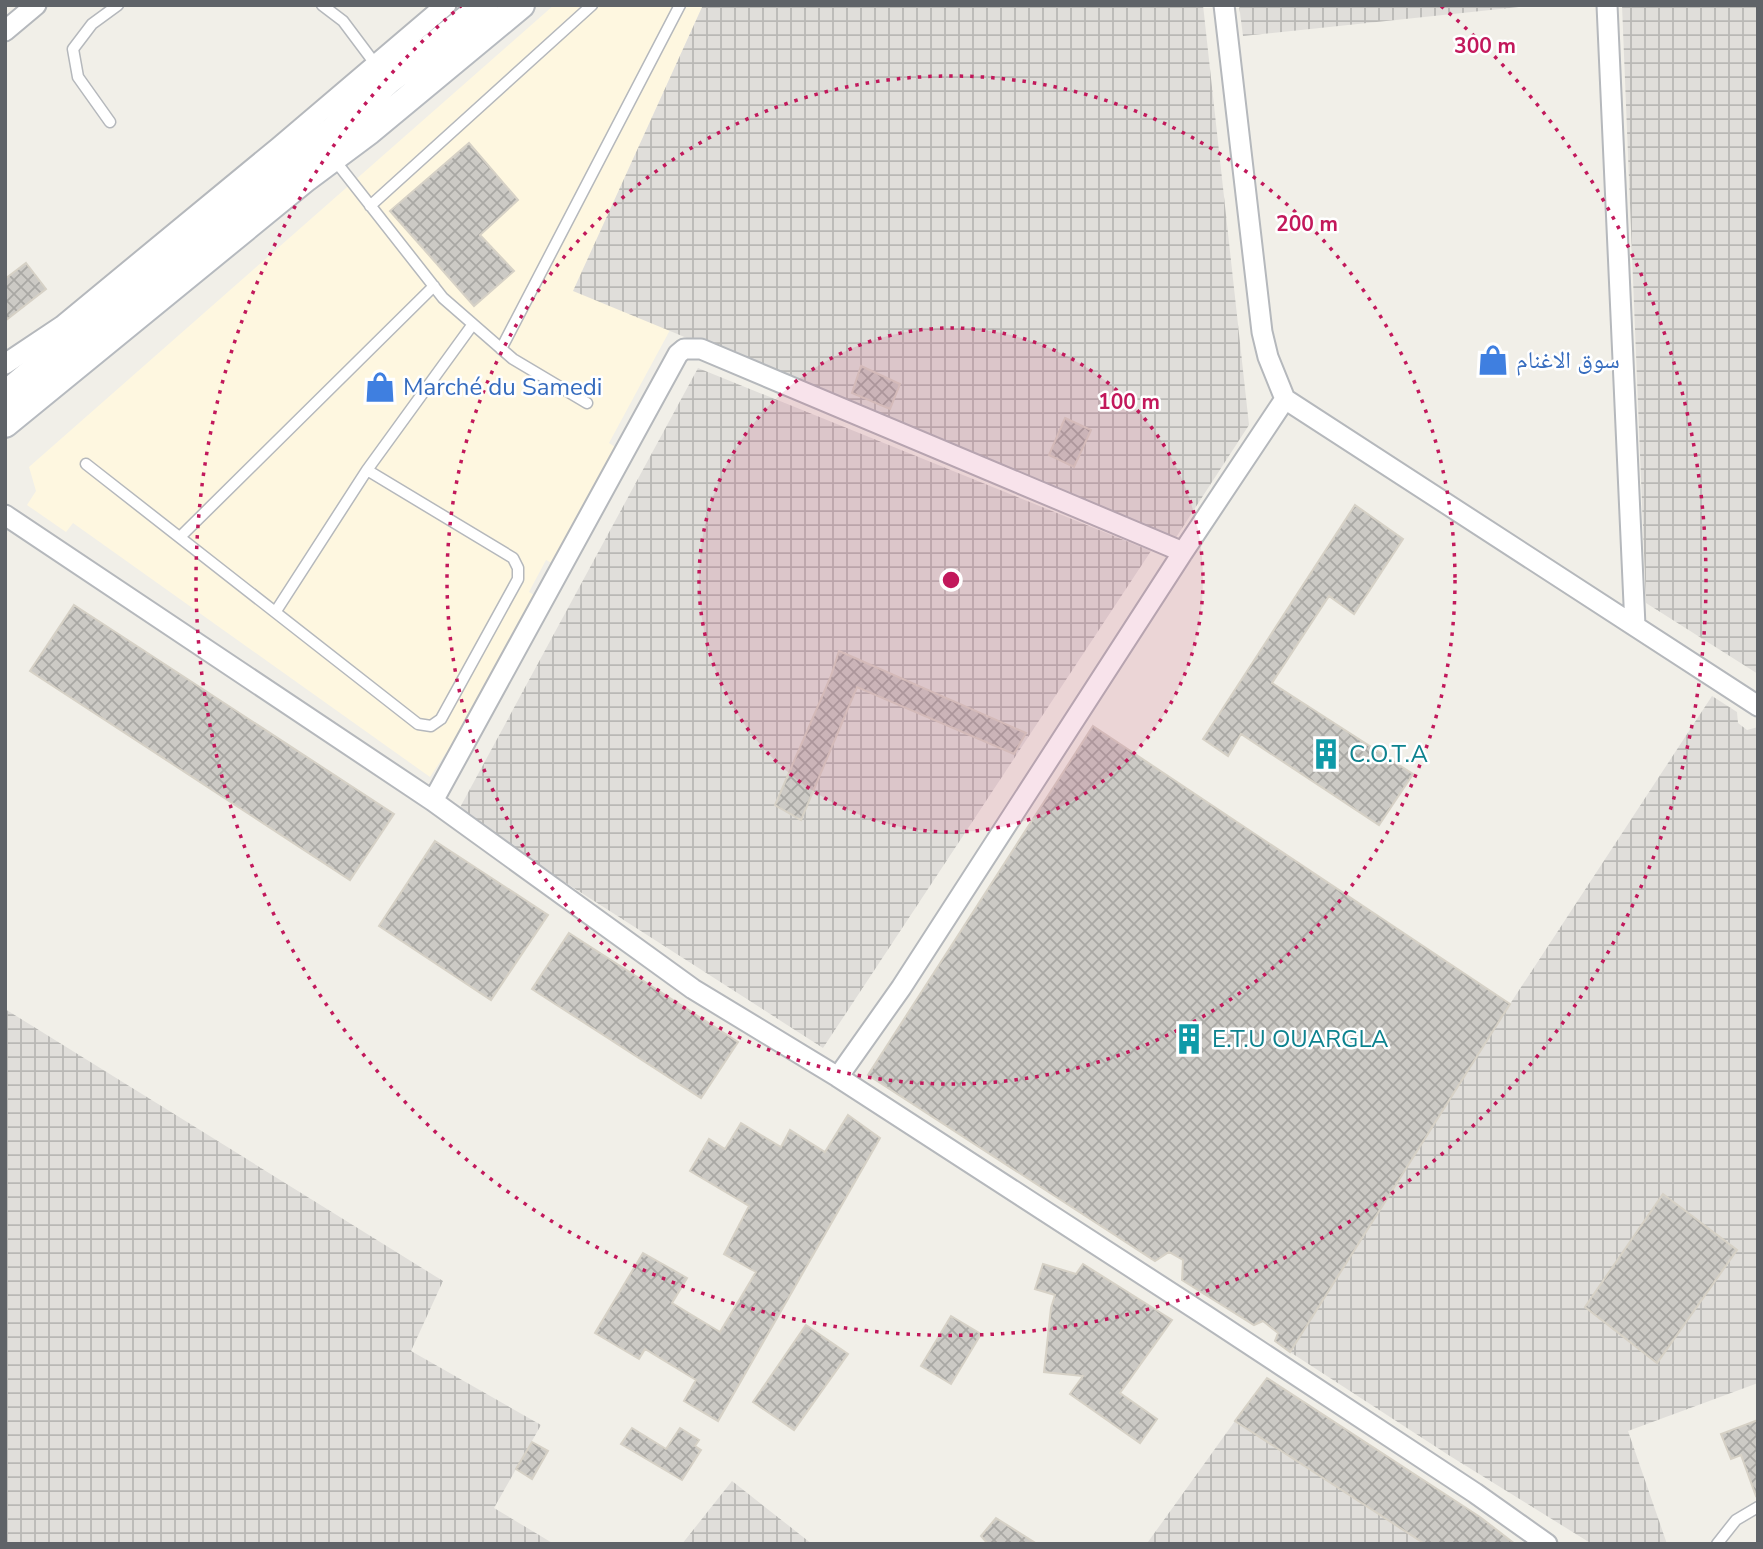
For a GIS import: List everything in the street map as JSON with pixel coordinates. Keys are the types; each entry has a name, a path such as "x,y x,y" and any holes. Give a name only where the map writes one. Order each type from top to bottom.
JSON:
{"street":[{"path":"5,31 36,5"},
{"path":"5,424 107,326 292,162 332,158 446,5"},
{"path":"5,395 67,332 292,162 485,5"},
{"path":"389,83 521,5"},
{"path":"1224,5 1262,332 1268,357 1285,399 1758,706"},
{"path":"1607,5 1635,626"},
{"path":"5,364 67,332 107,326"},
{"path":"433,801 678,354 684,349 701,349 1183,552"},
{"path":"838,1077 908,977 1285,399"},
{"path":"5,515 433,801 693,989 838,1077 1475,1493 1547,1544"}],"lane":[{"path":"110,122 78,77 74,49 92,24 118,5"},
{"path":"322,5 343,21 389,83"},
{"path":"370,206 592,5"},
{"path":"501,349 680,5"},
{"path":"332,158 443,298 513,359 587,403"},
{"path":"180,537 434,286"},
{"path":"276,611 367,470 473,324"},
{"path":"86,464 418,723 432,726 440,719 518,579 518,568 513,558 367,470"},
{"path":"1717,1544 1737,1520 1758,1507"}],"shaded area":[{"name":"Marché du Samedi","path":"554,5 703,5 574,290 670,330 609,443 621,451 560,567 546,560 529,592 541,599 457,759 446,753 430,777 73,523 66,532 27,505 36,491 29,467"},
{"path":"703,5 1203,5 1249,425 1175,539 573,291"},
{"path":"1239,5 1539,5 1243,36"},
{"path":"1622,5 1758,5 1758,674 1646,603"},
{"path":"698,368 1151,551 823,1048 457,813"},
{"path":"1712,696 1737,712 1738,723 1747,730 1758,727 1758,1383 1628,1431 1667,1544 1592,1544 1290,1352 1510,1004"},
{"path":"5,1009 443,1281 411,1351 541,1425 494,1508 554,1544 5,1544"},
{"path":"1235,1421 1425,1544 1150,1544 1148,1542"},
{"path":"732,1481 812,1544 682,1544"}],"building":[{"path":"469,143 518,200 480,235 514,271 474,306 390,211"},
{"path":"26,263 46,289 5,321 5,279"},
{"path":"861,366 900,384 890,409 852,393"},
{"path":"1065,418 1091,430 1074,467 1049,455"},
{"path":"1355,505 1403,539 1354,614 1329,596 1272,683 1413,774 1379,825 1241,734 1228,756 1203,739"},
{"path":"74,605 394,814 350,880 30,671"},
{"path":"839,651 1026,733 1014,754 857,687 801,820 775,805 831,676"},
{"name":"E.T.U OUARGLA","path":"1093,726 1510,1004 1290,1352 1275,1341 1278,1333 1263,1321 1254,1325 1182,1280 1183,1260 1169,1252 1155,1261 868,1075"},
{"path":"435,841 548,915 491,1000 379,926"},
{"path":"569,933 738,1042 701,1098 532,989"},
{"path":"848,1115 880,1138 718,1421 684,1401 696,1380 645,1349 639,1359 595,1333 643,1253 687,1278 672,1303 720,1332 756,1272 724,1254 749,1206 690,1171 709,1139 725,1149 741,1123 781,1147 790,1130 825,1152"},
{"path":"1663,1194 1737,1250 1657,1363 1585,1307"},
{"path":"1043,1264 1076,1274 1083,1264 1172,1320 1120,1393 1157,1419 1140,1443 1070,1394 1083,1376 1044,1372 1051,1308 1055,1295 1035,1289"},
{"path":"951,1316 981,1334 951,1384 921,1366"},
{"path":"806,1325 848,1354 794,1430 753,1402"},
{"path":"1267,1378 1480,1517 1515,1544 1425,1544 1235,1421"},
{"path":"1758,1420 1756,1496 1741,1455 1731,1459 1721,1434"},
{"path":"632,1428 666,1449 680,1428 699,1440 695,1446 701,1450 682,1480 621,1444"},
{"path":"532,1442 548,1451 532,1479 516,1469"},
{"path":"996,1518 1037,1544 988,1544 981,1536"}],"place":[{"name":"سوق الاغنام","path":"1493,360"},
{"name":"Marché du Samedi","path":"380,387"},
{"name":"C.O.T.A","path":"1326,754"},
{"name":"E.T.U OUARGLA","path":"1189,1039"}]}
